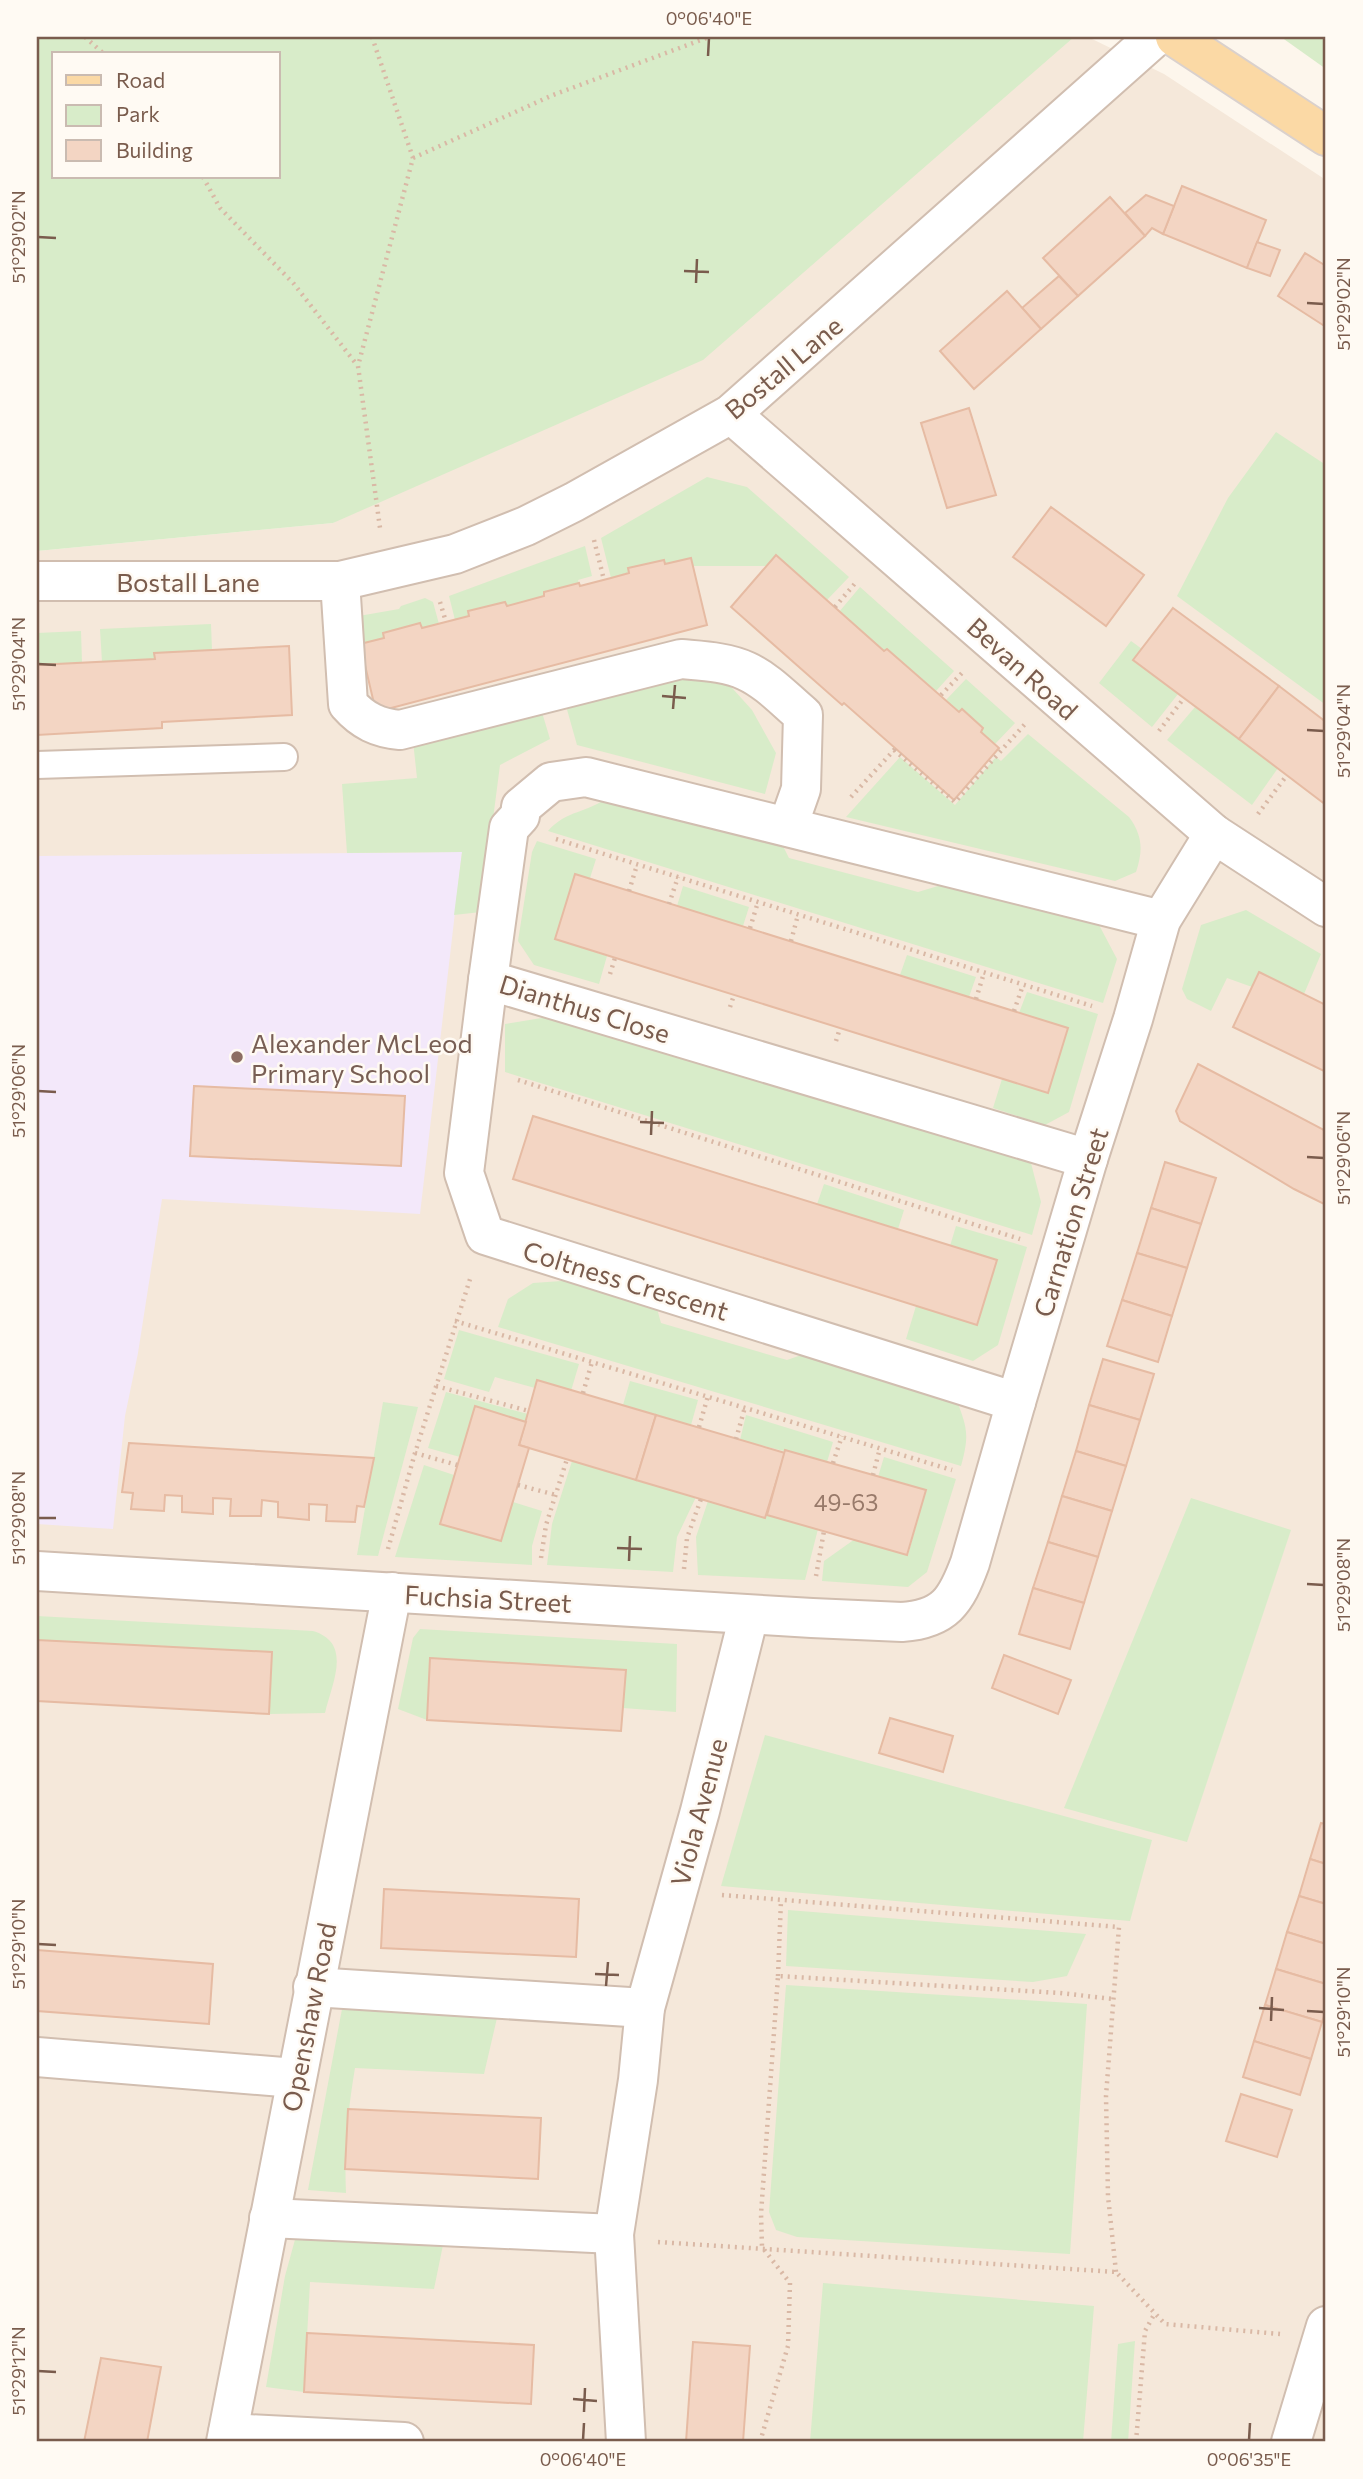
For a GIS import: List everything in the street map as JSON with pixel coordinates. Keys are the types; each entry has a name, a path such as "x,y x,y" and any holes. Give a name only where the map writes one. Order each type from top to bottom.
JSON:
{"main road":[{"path":"1175,37 1326,136"}],"street":[{"name":"Bostall Lane","path":"37,581 340,581 455,554 526,526 651,461 731,414 1156,37"},
{"name":"Bevan Road","path":"731,414 1214,834 1326,907"},
{"path":"340,581 348,704 358,715 385,728 400,730 681,659 744,670 764,681 803,715 803,830"},
{"name":"Dianthus Close","path":"1088,1159 488,980 509,828 520,816 521,807 551,782 586,777 1161,920"},
{"name":"Carnation Street","path":"938,1614 950,1604 960,1588 1161,920 1214,834"},
{"path":"485,1236 464,1173 488,980"},
{"name":"Coltness Crescent","path":"485,1236 1016,1402"},
{"name":"Fuchsia Street","path":"37,1571 749,1615 902,1622 938,1614"},
{"name":"Openshaw Road","path":"227,2438 313,1987 384,1592"},
{"name":"Viola Avenue","path":"626,2442 614,2234 638,2080 645,2008 700,1811 749,1615"},
{"path":"313,1987 645,2008"},
{"path":"37,2057 295,2078"},
{"path":"269,2218 614,2234"},
{"path":"1291,2442 1324,2332"},
{"path":"227,2438 404,2442"}],"lane":[{"path":"37,765 284,757"}],"path":[{"path":"85,37 102,52"},
{"path":"372,37 413,158 358,366 387,571"},
{"path":"413,158 553,95 709,37"},
{"path":"204,178 220,208 294,284 358,366"},
{"path":"597,553 604,580"},
{"path":"438,594 446,622"},
{"path":"803,830 895,749 955,802 1052,694"},
{"path":"509,828 538,833 1133,1019"},
{"path":"629,891 637,864"},
{"path":"670,904 678,877"},
{"path":"750,928 758,902"},
{"path":"791,941 799,915"},
{"path":"976,999 984,973"},
{"path":"1014,1011 1023,985"},
{"path":"477,1068 1061,1252"},
{"path":"384,1592 415,1453 455,1321 485,1236"},
{"path":"455,1321 993,1483"},
{"path":"583,1393 592,1362"},
{"path":"436,1386 529,1411"},
{"path":"699,1427 708,1396"},
{"path":"736,1439 745,1407"},
{"path":"833,1464 842,1436"},
{"path":"873,1475 880,1447"},
{"path":"415,1453 457,1465"},
{"path":"534,1601 546,1525 566,1459"},
{"path":"518,1485 555,1495"},
{"path":"681,1611 687,1538 701,1499"},
{"path":"676,1892 1119,1927 1106,2096 1108,2196 1116,2272 1165,2324 1324,2332"},
{"path":"760,2442 788,2346 790,2283 762,2247 761,2214 781,1900"},
{"path":"778,1976 1060,1993 1112,1999"},
{"path":"614,2234 653,2242 1116,2272"},
{"path":"1136,2442 1145,2331 1155,2313"}],"shaded area":[{"path":"1074,37 1088,37 1164,74 1326,180 1326,2442 37,2442 37,551 333,523"},
{"name":"Alexander McLeod Primary School","path":"462,852 420,1214 162,1199 138,1353 125,1416 113,1529 37,1524 37,856"}],"green space":[{"path":"37,37 1074,37 703,360 333,523 37,551"},
{"path":"1281,37 1326,37 1326,69"},
{"path":"1276,432 1326,465 1326,705 1177,596 1228,498"},
{"path":"707,477 747,487 849,577 827,600 776,555 767,566 693,566 690,558 665,564 664,561 611,578 601,538"},
{"path":"585,546 592,576 578,580 579,583 544,592 544,596 507,606 505,602 468,611 469,616 455,620 449,596"},
{"path":"860,587 954,671 936,691 839,612"},
{"path":"425,598 433,602 439,624 422,628 420,624 383,633 384,638 360,644 353,617 399,609"},
{"path":"211,624 212,650 154,654 155,659 102,662 100,629"},
{"path":"81,631 82,663 37,665 37,633"},
{"path":"1131,641 1142,649 1134,660 1178,694 1152,727 1099,683"},
{"path":"691,673 724,679 752,710 776,753 765,794 577,745 566,706"},
{"path":"966,679 1015,723 995,744 981,732 983,728 946,700"},
{"path":"1195,707 1278,768 1252,805 1167,740"},
{"path":"541,709 550,739 500,765 481,912 454,915 462,852 347,853 342,784 417,778 413,741"},
{"path":"1028,734 1129,817 1137,831 1140,844 1136,872 1115,881 846,817 900,757 955,805 996,757 1001,761"},
{"path":"608,797 774,837 789,858 918,892 948,883 1098,923 1117,959 1103,1003 548,831 562,819"},
{"path":"537,841 596,859 590,878 575,875 555,939 607,956 599,984 534,965 518,941 532,852"},
{"path":"683,886 749,907 743,926 677,906"},
{"path":"1246,910 1321,954 1304,994 1260,973 1252,987 1227,978 1211,1011 1187,999 1182,989 1201,925"},
{"path":"907,955 976,977 969,997 900,975"},
{"path":"1027,992 1098,1014 1069,1112 1045,1125 993,1108 1002,1079 1048,1093 1068,1028 1019,1013"},
{"path":"560,1015 1031,1163 1041,1202 1032,1235 505,1072 505,1024"},
{"path":"824,1184 904,1210 898,1229 817,1204"},
{"path":"956,1226 1027,1247 998,1345 973,1361 906,1339 916,1306 977,1325 997,1260 950,1246"},
{"path":"576,1280 656,1305 661,1323 787,1360 810,1352 955,1396 966,1431 966,1446 961,1466 498,1327 508,1299 533,1283"},
{"path":"459,1330 579,1364 571,1391 538,1380 535,1388 495,1377 489,1392 444,1379"},
{"path":"630,1381 698,1400 691,1425 623,1405"},
{"path":"446,1392 528,1414 526,1422 475,1406 460,1457 428,1448"},
{"path":"383,1402 418,1407 378,1556 357,1555"},
{"path":"746,1415 833,1442 827,1462 740,1440"},
{"path":"884,1457 956,1479 927,1572 908,1587 822,1581 824,1561 855,1539 908,1555 926,1490 878,1477"},
{"path":"572,1461 696,1497 677,1537 673,1572 547,1565 552,1524"},
{"path":"424,1465 454,1475 440,1524 500,1541 513,1502 542,1511 532,1546 532,1565 395,1557"},
{"path":"1191,1498 1291,1530 1187,1842 1064,1808"},
{"path":"708,1501 765,1518 767,1515 818,1529 805,1580 698,1575 696,1537"},
{"path":"37,1616 313,1631 333,1645 337,1665 335,1677 325,1713 269,1714 272,1652 37,1640"},
{"path":"420,1629 677,1644 676,1712 623,1708 626,1670 431,1658 427,1720 398,1709 413,1638"},
{"path":"765,1735 1152,1840 1130,1921 721,1886"},
{"path":"788,1910 1086,1934 1067,1976 1033,1982 786,1966"},
{"path":"786,1985 1087,2004 1070,2254 797,2237 776,2230 769,2212"},
{"path":"342,2009 497,2018 484,2074 355,2068 347,2130 346,2193 308,2190"},
{"path":"296,2236 443,2245 434,2289 310,2282 304,2392 266,2387 285,2276"},
{"path":"823,2283 1094,2306 1083,2442 810,2442"},
{"path":"1135,2341 1128,2442 1111,2442 1118,2344"}],"building":[{"path":"1182,186 1266,220 1247,268 1163,234"},
{"path":"1146,195 1174,206 1163,234 1152,228 1145,236 1125,213"},
{"path":"1110,197 1145,236 1078,296 1043,258"},
{"path":"1257,242 1280,250 1270,276 1247,268"},
{"path":"1305,253 1326,266 1326,327 1278,296"},
{"path":"1059,276 1078,296 1041,329 1022,308"},
{"path":"1007,291 1041,329 974,389 940,351"},
{"path":"969,408 996,495 947,508 921,423"},
{"path":"1051,507 1144,575 1106,626 1013,557"},
{"path":"776,555 884,651 887,649 959,712 962,709 983,728 981,732 999,748 954,800 731,607"},
{"path":"691,558 707,625 376,712 360,644 384,638 383,633 420,623 422,628 469,616 468,611 505,602 507,606 544,596 544,592 629,573 628,568 664,560 665,564"},
{"path":"1173,608 1279,686 1239,739 1133,660"},
{"path":"289,646 292,715 162,722 162,728 37,735 37,665 155,659 154,653"},
{"path":"1279,686 1326,722 1326,805 1239,739"},
{"path":"575,874 1068,1028 1048,1093 555,939"},
{"path":"1259,972 1326,1005 1326,1072 1233,1027"},
{"path":"1198,1064 1326,1131 1326,1205 1180,1121 1176,1111"},
{"path":"194,1086 405,1096 401,1166 190,1156"},
{"path":"533,1116 997,1260 977,1325 513,1179"},
{"path":"1165,1162 1216,1178 1201,1224 1151,1208"},
{"path":"1151,1208 1201,1224 1187,1268 1137,1253"},
{"path":"1137,1253 1187,1268 1172,1316 1122,1300"},
{"path":"1122,1300 1172,1316 1158,1362 1107,1346"},
{"path":"1103,1359 1154,1374 1140,1420 1089,1405"},
{"path":"537,1380 656,1415 636,1480 519,1445"},
{"path":"1089,1405 1140,1420 1126,1466 1076,1451"},
{"path":"475,1406 526,1422 519,1445 529,1448 501,1541 440,1524"},
{"path":"656,1415 785,1453 765,1518 636,1480"},
{"path":"129,1443 374,1458 364,1507 357,1506 355,1522 326,1521 327,1505 309,1504 309,1520 278,1517 278,1502 262,1500 261,1516 230,1516 231,1499 213,1498 213,1514 182,1512 182,1496 165,1495 164,1511 131,1509 133,1493 122,1492"},
{"path":"785,1450 926,1490 907,1555 767,1515"},
{"path":"1076,1451 1126,1466 1112,1511 1062,1496"},
{"path":"1062,1496 1112,1511 1098,1557 1048,1542"},
{"path":"1048,1542 1098,1557 1084,1603 1033,1588"},
{"path":"1033,1588 1084,1603 1070,1649 1019,1634"},
{"path":"37,1640 272,1652 269,1714 37,1701"},
{"path":"1004,1655 1071,1680 1058,1714 992,1688"},
{"path":"430,1658 626,1670 621,1731 427,1720"},
{"path":"890,1718 953,1736 943,1772 879,1753"},
{"path":"1321,1823 1326,1824 1326,1864 1310,1859"},
{"path":"1310,1859 1326,1864 1326,1904 1299,1896"},
{"path":"384,1889 579,1899 576,1957 381,1948"},
{"path":"1299,1896 1326,1904 1326,1944 1287,1932"},
{"path":"1287,1932 1326,1944 1326,1984 1276,1969"},
{"path":"37,1950 213,1964 209,2024 37,2011"},
{"path":"1276,1969 1326,1984 1326,2010 1322,2022 1265,2005"},
{"path":"1265,2005 1322,2022 1311,2059 1254,2041"},
{"path":"1254,2041 1311,2059 1300,2095 1243,2077"},
{"path":"1241,2094 1292,2110 1277,2157 1226,2141"},
{"path":"348,2109 541,2118 538,2179 345,2169"},
{"path":"307,2333 534,2345 531,2404 304,2392"},
{"path":"693,2342 750,2346 743,2442 686,2442"},
{"path":"101,2358 161,2367 147,2442 84,2442"}],"place":[{"name":"Alexander McLeod Primary School","path":"237,1057"}]}
